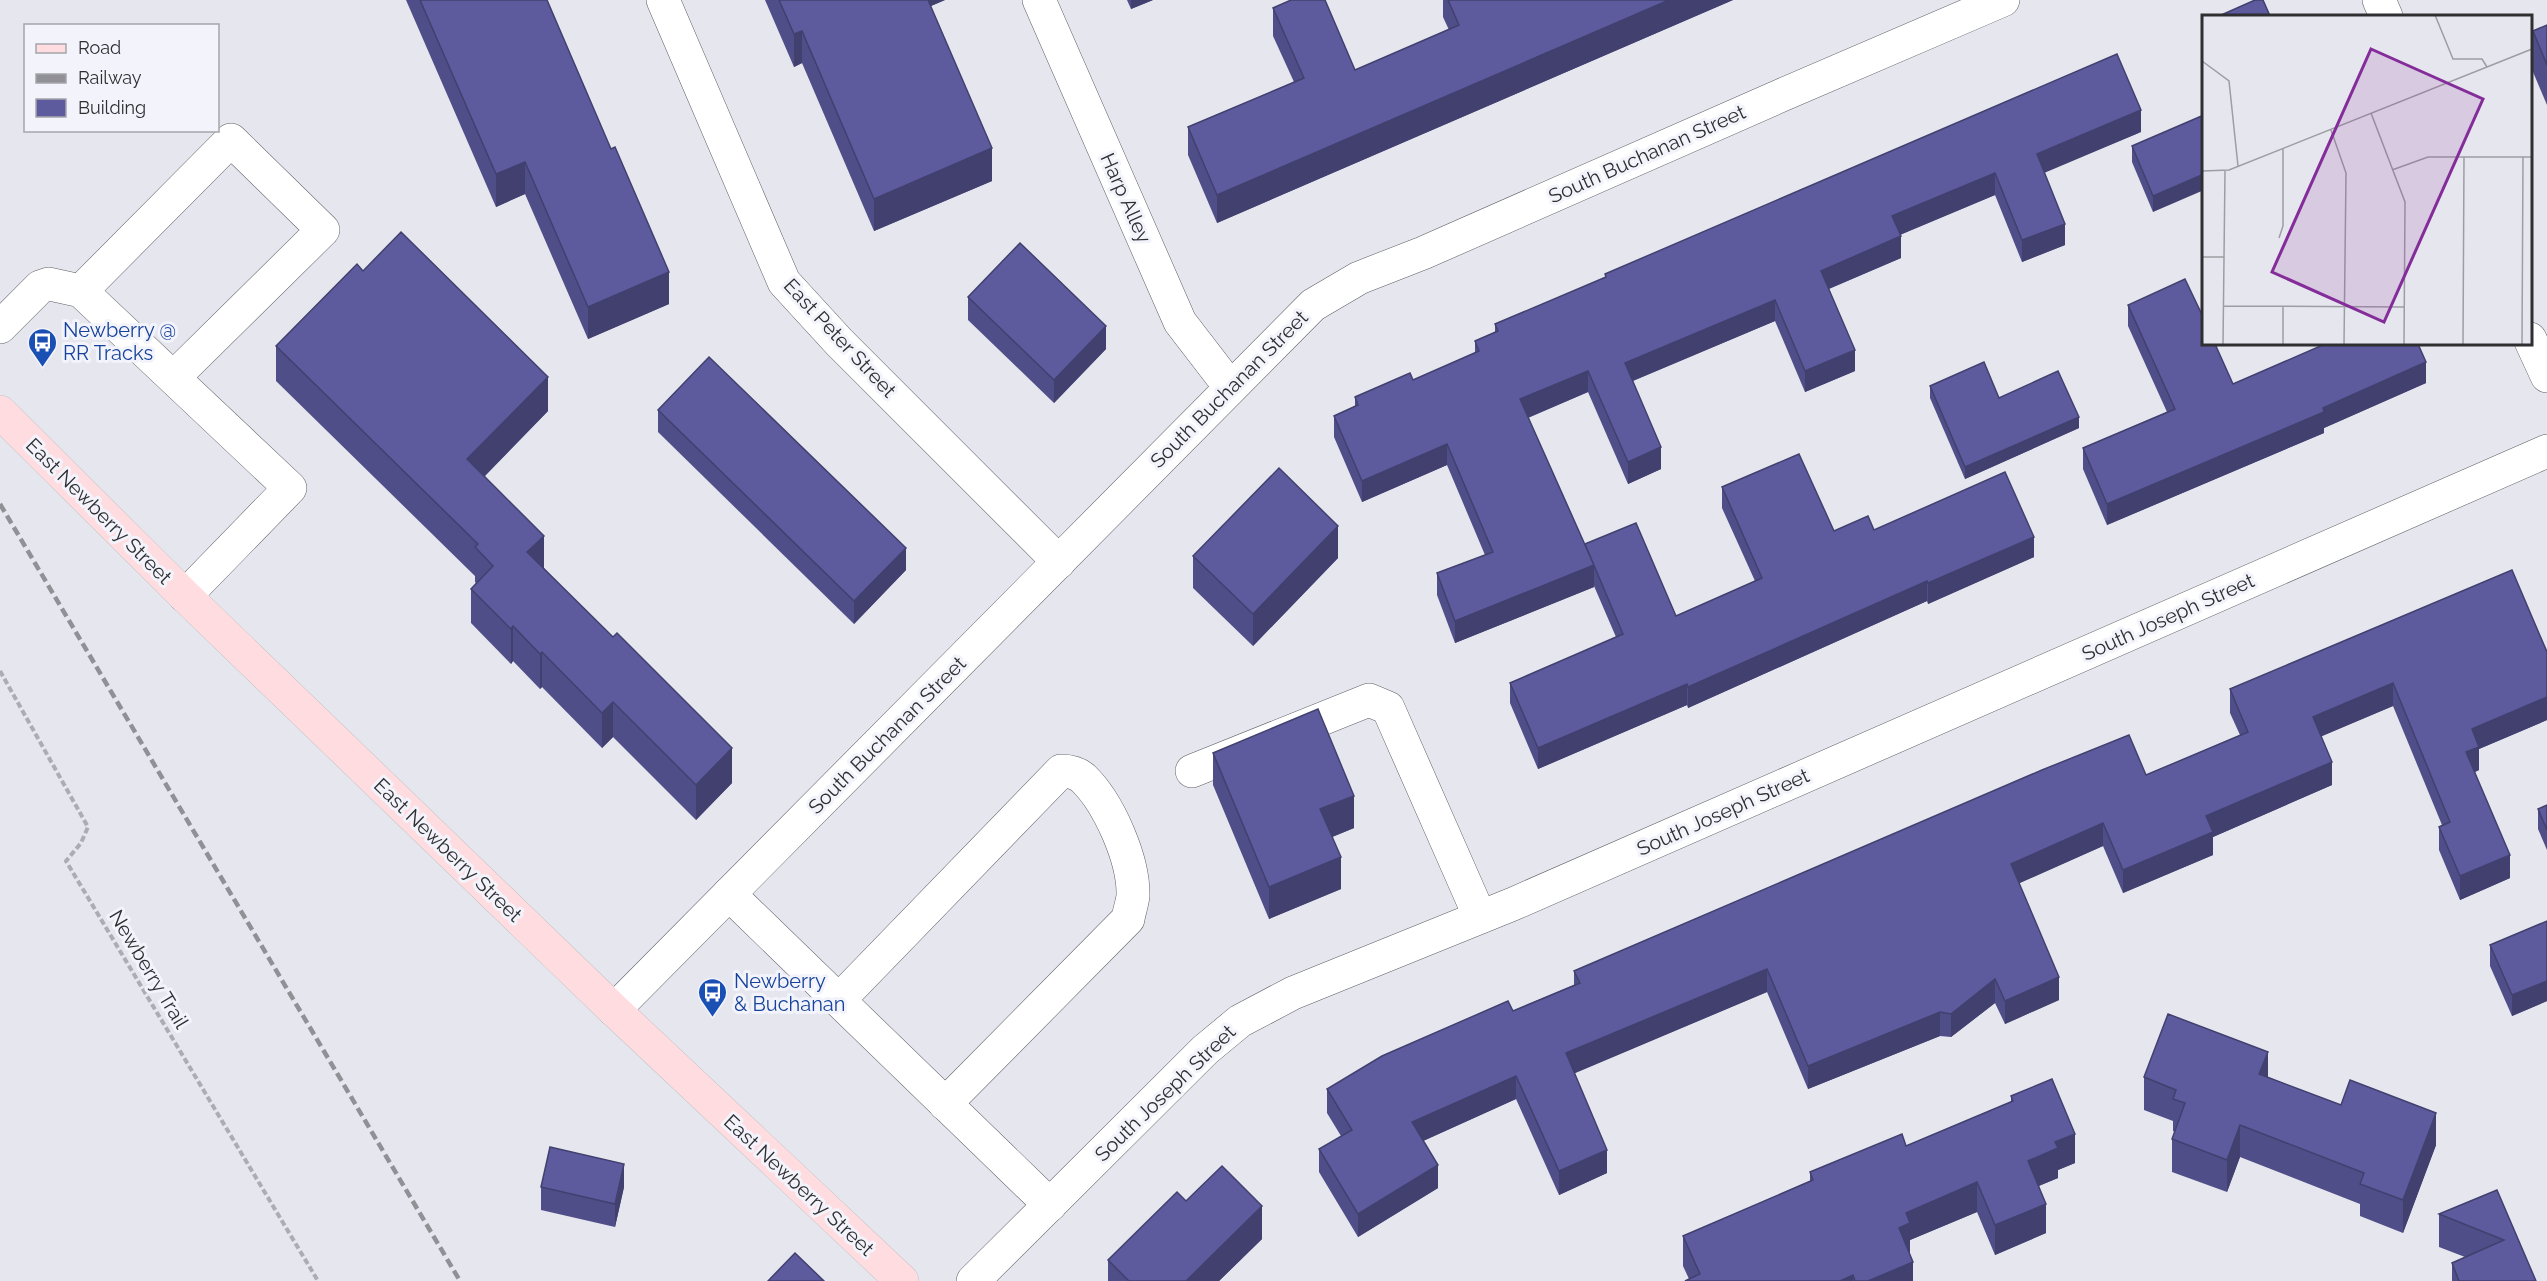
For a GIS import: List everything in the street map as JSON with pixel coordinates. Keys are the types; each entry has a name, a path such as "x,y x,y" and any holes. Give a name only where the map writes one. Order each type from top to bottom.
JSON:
{"main road":[{"name":"East Newberry Street","path":"0,412 185,596 614,1010 902,1281"}],"street":[{"name":"East Peter Street","path":"663,0 784,282 839,342 1059,562"},
{"name":"Harp Alley","path":"1040,0 1180,321 1230,387"},
{"name":"South Buchanan Street","path":"614,1010 1313,305 1359,278 1423,253 1782,94 2003,0"},
{"path":"2379,0 2386,15"},
{"path":"81,291 231,140 323,230 174,377"},
{"path":"0,327 40,287 49,284 81,291 290,488 185,596"},
{"path":"2532,343 2547,376"},
{"name":"South Joseph Street","path":"973,1281 1205,1050 1240,1021 1293,993 1480,917 2547,451"},
{"path":"1192,771 1369,700 1388,708 1480,917"},
{"path":"839,1000 1061,771 1071,771 1082,777 1101,803 1121,839 1130,868 1133,896 1128,919 945,1104"},
{"path":"729,894 1050,1205"}],"path":[{"name":"Newberry Trail","path":"0,671 88,827 81,843 66,861 318,1281"}],"building":[{"path":"420,0 547,0 611,149 615,147 669,272 588,307 525,162 496,174"},
{"path":"779,0 928,0 992,148 874,199 802,31 794,34"},
{"path":"1291,0 1325,0 1355,70 1459,25 1448,0 1669,0 1217,195 1188,127 1304,78 1273,8"},
{"path":"2255,0 2263,0 2270,15 2221,15"},
{"path":"2547,25 2547,65 2533,31"},
{"path":"2117,54 2141,110 2037,154 2065,224 2022,240 1995,173 1892,216 1901,236 1821,271 1855,350 1805,371 1775,300 1625,363 1661,447 1628,462 1588,371 1520,399 1594,565 1455,621 1437,573 1493,552 1447,444 1362,481 1334,416 1358,405 1355,397 1410,373 1413,380 1479,351 1475,341 1498,331 1495,324 1606,277 1605,274"},
{"path":"2202,116 2202,175 2153,196 2132,146"},
{"path":"401,232 548,377 467,459 544,536 527,552 613,637 617,633 732,748 696,785 613,702 602,713 542,652 540,654 513,626 511,629 471,589 493,566 475,547 478,544 276,346 357,264 363,271"},
{"path":"1020,243 1106,326 1054,380 968,297"},
{"path":"2185,279 2202,315 2202,345 2215,345 2233,384 2323,345 2418,345 2426,362 2323,408 2324,412 2107,504 2083,448 2175,409 2128,305"},
{"path":"709,357 906,548 854,601 658,410"},
{"path":"1984,362 1999,398 2058,371 2079,417 1965,467 1930,386"},
{"path":"1799,454 1834,531 1868,516 1874,530 2005,472 2034,537 1928,583 1927,581 1688,687 1687,684 1538,748 1510,683 1623,634 1585,544 1636,523 1676,616 1762,578 1722,487"},
{"path":"1279,468 1338,526 1253,614 1193,556"},
{"path":"2512,570 2547,652 2547,697 2472,729 2479,747 2466,752 2510,855 2460,876 2439,827 2450,822 2393,683 2313,717 2332,762 2206,816 2213,832 2123,870 2103,823 2011,864 2059,977 2005,1001 1995,979 1951,1014 1940,1012 1808,1066 1767,969 1566,1053 1607,1150 1559,1171 1516,1076 1412,1122 1438,1165 1358,1214 1319,1149 1352,1130 1327,1089 1382,1056 1508,1001 1513,1011 1580,983 1574,971 2042,770 2129,735 2146,775 2248,732 2230,689"},
{"path":"1318,709 1354,796 1320,809 1341,857 1269,887 1213,753"},
{"path":"2547,805 2547,830 2538,809"},
{"path":"2547,921 2547,981 2512,995 2490,945"},
{"path":"2168,1014 2268,1052 2259,1074 2341,1105 2350,1080 2436,1113 2403,1200 2360,1184 2364,1173 2240,1125 2227,1160 2172,1139 2185,1103 2173,1099 2176,1090 2144,1077"},
{"path":"2052,1079 2075,1134 2055,1142 2058,1148 2028,1161 2046,1204 1995,1225 1977,1182 1906,1213 1910,1223 1899,1228 1913,1262 1868,1281 1855,1281 1853,1275 1840,1281 1685,1281 1700,1274 1683,1236 1813,1180 1810,1172 1902,1134 1906,1146 2013,1101 2011,1096"},
{"path":"550,1147 624,1164 615,1204 541,1187"},
{"path":"1222,1166 1262,1206 1186,1281 1129,1281 1108,1260 1177,1192 1186,1201"},
{"path":"2497,1190 2536,1281 2459,1281 2452,1263 2504,1240 2439,1214"},
{"path":"795,1253 824,1281 768,1281"}],"railway":[{"path":"0,504 460,1281"}],"place":[{"name":"Newberry @ RR Tracks","path":"42,368"},
{"name":"Newberry & Buchanan","path":"713,1018"}]}
